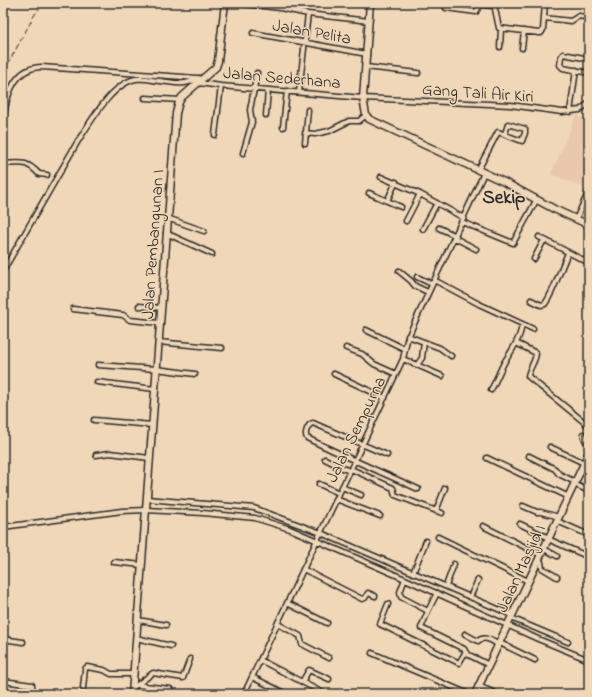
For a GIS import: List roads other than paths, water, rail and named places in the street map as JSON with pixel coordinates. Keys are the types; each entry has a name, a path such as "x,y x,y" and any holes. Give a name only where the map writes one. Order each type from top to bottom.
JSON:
{"main road":[{"path":"180,100 200,80 214,70 218,61 225,3"},
{"path":"370,3 363,98 366,115 369,119 504,182 576,219 589,224"},
{"name":"Jalan Pembangunan I","path":"132,694 135,685 134,674 136,638 166,233 176,113 180,100"},
{"name":"Jalan Masjid I","path":"475,694 575,483 586,466 589,453"}],"street":[{"path":"235,3 368,21"},
{"path":"501,29 541,32 543,30 545,3"},
{"path":"446,8 476,12 480,5 495,4 498,26 501,29 500,47"},
{"path":"299,92 308,14"},
{"path":"544,18 569,21 579,16 589,18"},
{"path":"522,48 524,31"},
{"name":"Jalan Pelita","path":"252,33 305,44 367,54"},
{"path":"589,59 563,54 561,67 589,73"},
{"name":"Jalan Sederhana","path":"3,125 6,104 13,85 24,72 32,68 42,67 81,69 200,80 221,86 363,98"},
{"path":"366,67 418,73"},
{"path":"570,112 576,70"},
{"path":"243,153 252,122 250,110 257,73"},
{"path":"3,271 78,141 113,93 124,84 134,79 185,84 200,80"},
{"path":"215,135 221,86"},
{"path":"266,115 268,90"},
{"path":"283,127 287,91"},
{"path":"145,98 180,100"},
{"name":"Gang Tali Air Kiri","path":"363,98 510,105 562,112 580,110 589,103"},
{"path":"305,143 308,110"},
{"path":"305,133 315,134 329,131 349,121 359,121 366,115"},
{"path":"508,124 525,129 522,141 505,134 508,124"},
{"name":"Jalan Sempurna","path":"244,694 342,486 404,359 408,336 463,220 497,133 499,131 505,134"},
{"path":"3,164 26,163 39,174 47,175"},
{"path":"381,177 396,182 420,194 463,220 513,243 537,199"},
{"path":"388,201 396,182"},
{"path":"576,219 589,191"},
{"path":"369,193 401,207"},
{"path":"406,221 420,194"},
{"path":"423,229 437,203"},
{"path":"168,218 204,231"},
{"path":"439,228 476,249"},
{"path":"166,233 212,254"},
{"path":"539,237 589,264"},
{"path":"534,259 544,240"},
{"path":"531,300 542,305 545,304 560,274 568,253"},
{"path":"399,271 412,281 415,286 428,292"},
{"path":"417,276 533,329"},
{"path":"140,306 161,308"},
{"path":"74,309 123,315 130,320 160,323"},
{"path":"491,390 516,343 522,324"},
{"path":"366,330 405,349"},
{"path":"408,336 440,348 451,356"},
{"path":"158,342 222,348"},
{"path":"417,365 422,358 424,342"},
{"path":"516,343 536,353 528,376 589,426"},
{"path":"346,348 362,354 375,364 396,374"},
{"path":"404,359 442,376"},
{"path":"98,365 156,369 195,374"},
{"path":"334,374 385,398"},
{"path":"97,382 155,389"},
{"path":"94,420 152,425"},
{"path":"386,455 313,423 309,426 305,435 307,438 354,461 418,489"},
{"path":"583,434 586,441 589,442"},
{"path":"550,448 586,466"},
{"path":"96,454 110,453 149,458"},
{"path":"529,456 555,469 559,474 589,491"},
{"path":"487,458 569,497"},
{"path":"325,459 393,488 395,495 442,514"},
{"path":"319,484 339,493"},
{"path":"342,486 361,495"},
{"path":"436,511 445,488"},
{"path":"336,499 380,516"},
{"path":"146,505 255,518 319,537 446,586 470,597 510,620 589,660"},
{"path":"3,527 122,511 146,505 254,508 437,593 568,642"},
{"path":"523,506 537,512 554,515 558,519 589,535"},
{"path":"520,524 589,557"},
{"path":"483,526 541,554 557,556"},
{"path":"438,537 528,581"},
{"path":"412,573 426,541"},
{"path":"541,554 542,568 557,577"},
{"path":"114,562 142,565"},
{"path":"384,569 387,563"},
{"path":"446,586 454,564"},
{"path":"303,569 362,599 365,598 368,593 375,596"},
{"path":"405,579 400,592 401,597 428,611"},
{"path":"470,597 478,580"},
{"path":"437,593 421,628 464,649 465,653 489,665"},
{"path":"287,603 327,623"},
{"path":"388,604 380,624 458,663 465,653"},
{"path":"138,620 166,625"},
{"path":"278,624 300,636 302,644 329,658"},
{"path":"465,634 477,640 486,638 534,660"},
{"path":"136,638 171,646"},
{"path":"3,639 23,642"},
{"path":"372,653 469,694"},
{"path":"135,685 153,673 183,678 190,658"},
{"path":"260,660 325,694"},
{"path":"83,688 85,669 87,667 104,670 112,674 134,674"},
{"path":"302,682 309,670 329,679"},
{"path":"252,677 286,694"},
{"path":"3,680 32,685 33,694"},
{"path":"135,685 170,689"},
{"path":"479,686 495,694"}],"railway":[{"path":"3,73 35,14 44,3"}],"district":[{"name":"Sekip","path":"504,196"}]}
